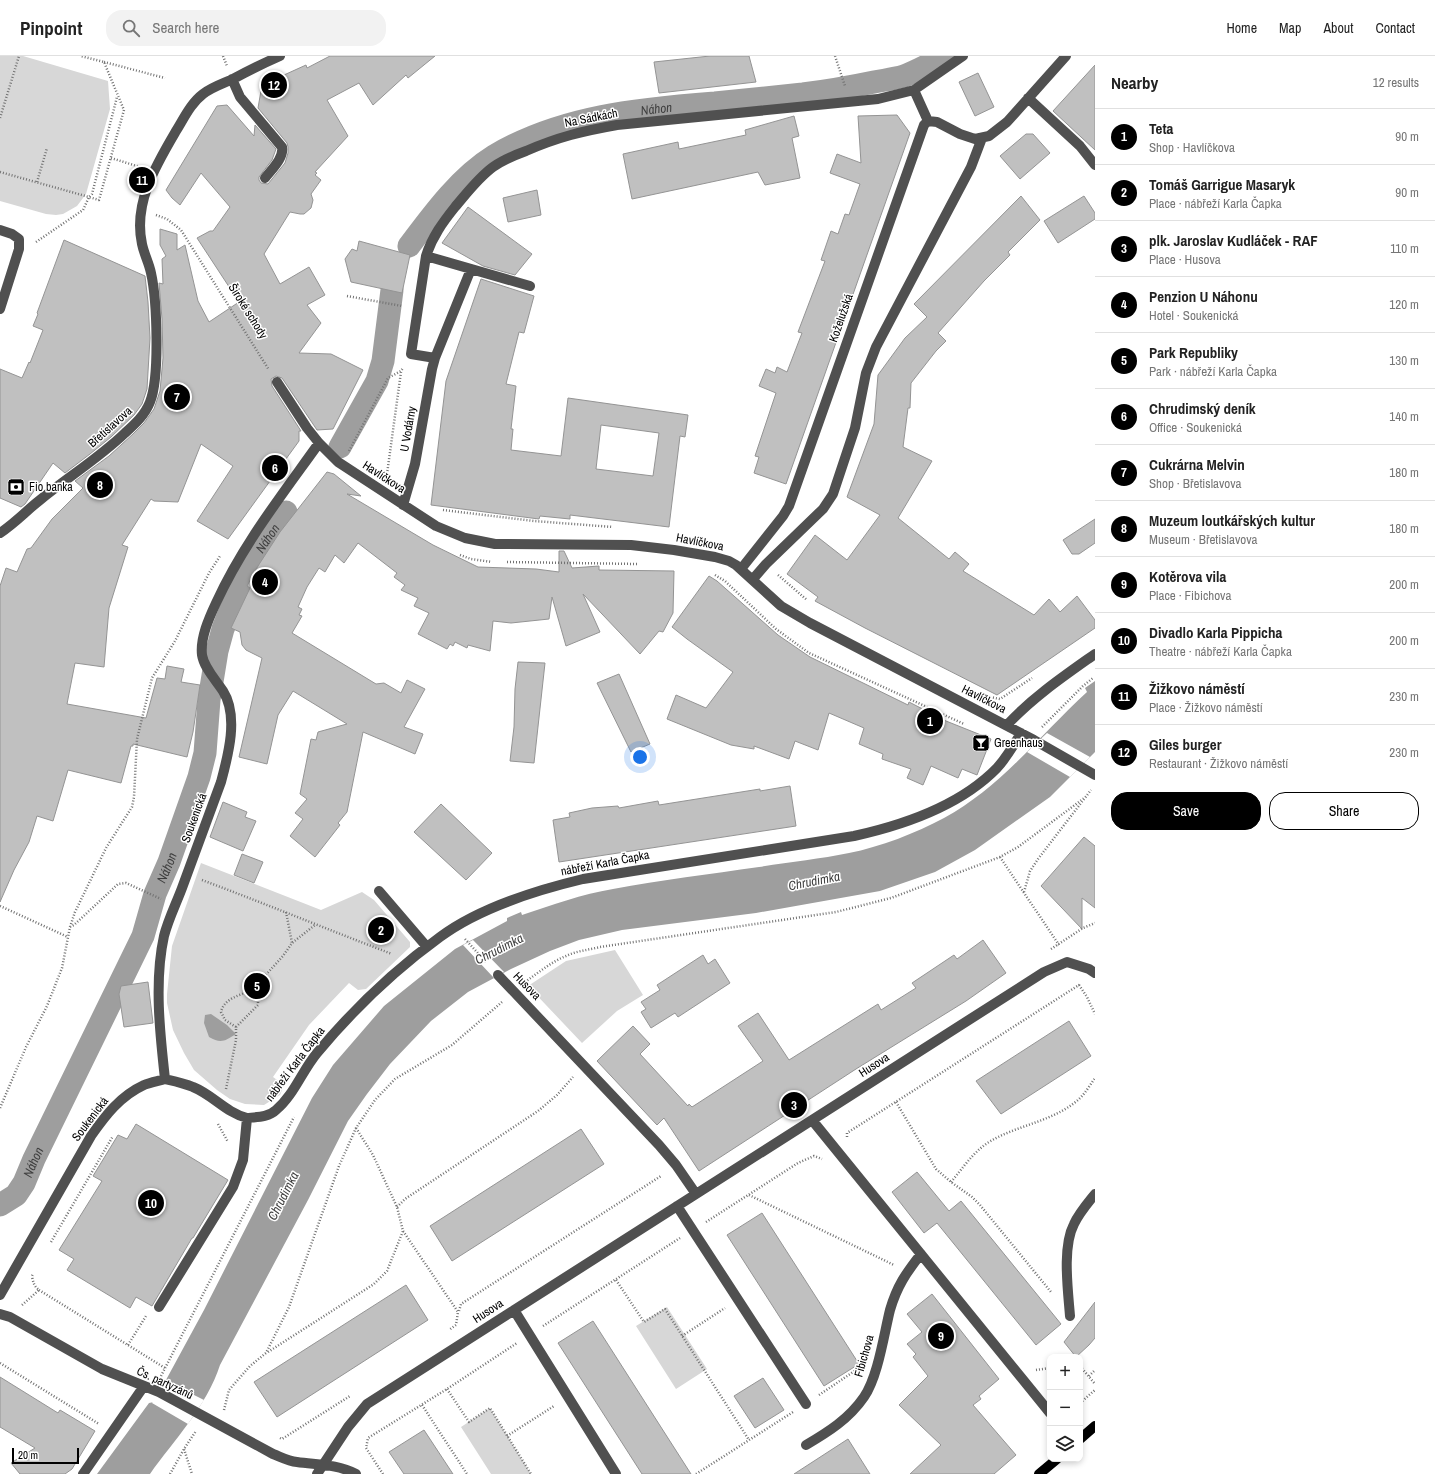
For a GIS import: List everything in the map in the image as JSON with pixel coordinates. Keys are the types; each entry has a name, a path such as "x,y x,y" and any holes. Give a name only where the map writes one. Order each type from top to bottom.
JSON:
{"main road":[{"path":"1083,1436 1095,1426"},
{"path":"1039,1474 1053,1462"}],"street":[{"name":"Břetislavova","path":"0,533 18,520 40,500 112,446 144,414 153,393 155,372 154,307 151,273 141,242 140,228 141,212 145,192 154,170 195,100 210,88 280,56"},
{"path":"963,56 914,90 928,121 937,122 975,139 989,136 997,131 1066,56"},
{"path":"232,79 240,97 282,147 282,154 280,158 265,178"},
{"name":"Na Sádkách","path":"426,256 432,239 445,220 470,188 493,167 511,157 563,137 584,131 639,122 878,99 914,90"},
{"path":"1028,98 1080,146 1095,165"},
{"name":"Koželužská","path":"741,568 784,516 789,506 921,130 928,121"},
{"path":"752,579 823,509 833,494 855,428 866,373 876,347 971,167 982,138"},
{"path":"0,230 12,234 19,239 19,249 0,309"},
{"path":"435,358 411,354 426,256 530,286"},
{"name":"U Vodárny","path":"403,505 416,464 435,358 471,269"},
{"path":"277,382 307,428 323,446"},
{"name":"Havlíčkova","path":"323,446 338,462 430,522 449,532 480,542 513,545 608,544 637,546 674,550 729,561 741,568 781,606 810,623 1007,725 1095,775"},
{"name":"Soukenická","path":"0,1295 91,1136 108,1112 121,1100 144,1085 165,1079 159,1006 161,958 164,937 221,782 229,745 231,716 230,707 224,692 203,659 202,647 205,634 212,612 221,592 246,545 323,446"},
{"path":"1007,725 1040,693 1095,654"},
{"name":"nábřeží Karla Čapka","path":"247,1118 261,1117 275,1112 285,1101 313,1058 347,1019 427,947 453,928 474,917 522,897 564,883 608,874 800,843 854,836 887,828 910,820 948,803 987,777 1005,758 1021,733"},
{"path":"379,891 427,947"},
{"path":"1067,962 1092,971"},
{"name":"Husova","path":"317,1474 348,1427 367,1404 1044,972 1067,962"},
{"name":"Husova","path":"498,975 659,1145 676,1165 696,1194"},
{"path":"158,1307 233,1188 243,1160 247,1118 233,1113 192,1086 165,1079"},
{"path":"812,1120 1047,1409"},
{"path":"1070,1316 1067,1270 1070,1233 1073,1224 1095,1194"},
{"path":"677,1206 806,1404"},
{"name":"Fibichova","path":"806,1445 830,1431 840,1423 865,1396 874,1374 891,1308 897,1291 904,1276 921,1254"},
{"path":"514,1310 616,1474"},
{"name":"Čs. partyzánů","path":"5,1315 102,1369 159,1392 284,1458 298,1462 348,1470 356,1474"},
{"path":"83,1474 113,1433 144,1386"}],"path":[{"path":"0,118 18,56"},
{"path":"81,56 165,78"},
{"path":"835,56 844,80"},
{"path":"0,172 99,200 124,110 117,97 104,62"},
{"path":"19,249 29,247 83,210 92,194 117,97"},
{"path":"37,182 47,148"},
{"path":"111,158 154,170"},
{"name":"Široké schody","path":"141,212 160,215 181,230 277,382"},
{"path":"347,296 399,305"},
{"path":"387,474 401,371 411,354"},
{"path":"338,462 350,450 388,378 401,371"},
{"path":"0,1108 26,1047 47,1006 62,968 70,927 82,896 106,848 132,807 135,793 137,739 152,678 175,641 209,573 222,553"},
{"path":"456,553 471,559 495,562"},
{"path":"503,562 644,564"},
{"path":"713,574 725,581 776,629 809,653 966,725"},
{"path":"1036,741 1042,728 1082,686 1095,676"},
{"path":"266,1353 289,1307 339,1166 356,1128 375,1100 395,1079 452,1045 514,991 553,963 566,956 600,947 836,912 891,898 1000,858 1018,847 1087,796 1030,871 1024,892"},
{"path":"1000,858 1059,944 1067,962"},
{"path":"196,878 410,961"},
{"path":"70,927 118,884 126,883 160,899"},
{"path":"0,906 68,937"},
{"path":"286,912 292,943"},
{"path":"1059,944 1087,925 1095,923"},
{"path":"236,1027 225,1020 221,1012 223,1005 231,999 252,990 284,956 292,943 315,925"},
{"path":"468,942 498,975"},
{"path":"847,1133 1078,985 1092,971"},
{"path":"1078,985 1087,997 1095,1014"},
{"path":"220,1104 225,1090 236,1040 236,1027 258,1005 258,996 252,990"},
{"path":"397,1207 405,1199 538,1111 558,1095 583,1065"},
{"path":"951,1182 976,1152 988,1143 999,1136 1037,1123 1063,1110 1079,1099 1095,1078"},
{"path":"896,1102 936,1169 980,1205 1070,1316"},
{"path":"217,1122 230,1149"},
{"path":"356,1128 373,1155 397,1207 403,1231 458,1312"},
{"path":"48,1248 115,1133"},
{"path":"382,1474 366,1448 368,1438 422,1405 692,1230 806,1159 814,1156 828,1162"},
{"path":"443,1334 456,1325 461,1304 661,1176"},
{"path":"749,1195 900,1267"},
{"path":"162,1381 161,1375 252,1198"},
{"path":"170,1474 184,1449 208,1417 223,1413 229,1390 250,1366 266,1353 374,1284 387,1271 403,1231"},
{"path":"36,1269 32,1276 35,1286 39,1290 165,1368"},
{"path":"616,1280 644,1322 665,1309 749,1440"},
{"path":"5,1315 39,1290"},
{"path":"682,1336 738,1300"},
{"path":"128,1345 145,1317 158,1307"},
{"path":"0,1364 113,1433"},
{"path":"696,1474 861,1367"},
{"path":"1031,1370 1047,1368"},
{"path":"1083,1369 1095,1384"},
{"path":"1089,1376 1095,1370"},
{"path":"446,1389 469,1422 490,1408 531,1474"},
{"path":"1083,1400 1095,1390"},
{"path":"275,1438 282,1439 351,1396"},
{"path":"507,1436 568,1397"},
{"path":"422,1405 467,1474"},
{"path":"184,1449 192,1474"}],"shaded area":[{"path":"0,56 23,56 108,81 110,109 86,194 77,206 63,214 46,214 0,201"},
{"path":"201,863 321,910 362,892 374,900 410,942 410,947 366,989 358,990 349,983 309,1025 273,1077 284,1085 280,1095 264,1105 245,1104 230,1099 217,1090 194,1070 173,1030 167,1003 172,946"},
{"path":"615,950 643,995 617,1011 582,1043 528,986 566,961"},
{"path":"667,1307 707,1369 676,1389 636,1326"},
{"path":"490,1408 531,1474 491,1474 461,1427"}],"water":[{"name":"Chrudimka","path":"1095,681 1095,752 1050,797 975,850 935,872 880,891 756,913 622,930 579,940 550,951 511,969 468,992 431,1021 390,1064 348,1121 308,1200 220,1365 207,1395 189,1422 150,1474 97,1474 149,1403 154,1402 204,1310 312,1098 333,1065 384,1006 455,949 507,921 507,918 521,912 522,915 567,900 601,891 838,855 873,847 922,829 965,805 1002,776 1087,692 1085,688"},
{"path":"211,1014 227,1025 236,1034 223,1041 209,1037 204,1023 205,1015"}],"pier":[{"path":"1047,733 1090,757 1070,777 1027,752"},
{"path":"473,940 504,972 494,978 463,945"},
{"path":"166,1381 204,1400 188,1424 152,1403"}],"building":[{"path":"330,56 435,56 408,78 406,75 373,105 359,83 327,100 348,136 315,172 317,173 315,175 321,180 311,194 313,200 311,208 304,214 290,212 264,254 280,284 309,267 325,295 307,305 321,323 299,353 331,354 363,370 333,429 317,430 282,378 276,376 271,379 272,386 301,431 299,431 299,441 228,539 197,521 233,466 201,444 178,502 154,501 151,499 122,545 128,547 109,608 104,667 75,663 67,704 146,718 157,678 165,679 167,666 184,669 181,682 200,685 193,732 187,757 133,744 133,746 131,746 121,783 68,770 53,821 37,816 29,842 14,870 0,902 0,586 6,568 17,572 27,549 31,548 52,519 83,488 75,481 109,456 144,423 154,409 160,391 163,358 159,283 163,284 162,259 166,256 160,245 160,229 177,234 177,250 185,245 198,301 209,322 239,302 197,238 210,231 213,231 230,207 201,173 180,205 166,190 217,106 227,105 254,136 255,125 276,149 272,160 259,177 261,183 268,184 285,163 288,147 287,143 258,108 262,85 306,65 307,68"},
{"path":"710,56 749,56 756,82 659,93 654,62"},
{"path":"1095,65 1095,150 1053,111"},
{"path":"978,73 994,107 975,116 959,82"},
{"path":"897,115 910,133 786,484 754,473 759,457 755,456 776,393 759,386 766,369 775,373 777,367 787,372 802,333 798,332 825,261 821,260 831,231 838,234 845,214 849,215 860,184 830,173 837,154 861,163 858,116"},
{"path":"794,116 799,136 792,138 800,178 765,185 758,172 632,199 623,154 678,142 679,149 746,135 745,130"},
{"path":"1026,134 1033,134 1050,153 1020,179 1000,156"},
{"path":"537,190 541,215 508,222 503,198"},
{"path":"1021,196 1040,220 1008,252 1010,255 984,281 938,333 946,341 936,351 911,383 910,408 908,408 903,447 932,461 898,518 949,559 955,552 969,564 963,571 1034,615 1049,599 1060,612 1077,596 1095,620 1095,628 997,695 815,601 818,597 787,574 815,535 847,560 880,515 847,497 874,424 878,375 905,338 927,317 914,304"},
{"path":"1084,196 1095,213 1095,219 1058,243 1044,221"},
{"path":"468,207 532,254 515,275 483,266 442,243"},
{"path":"64,240 145,276 150,338 147,389 142,404 134,415 111,437 65,473 53,463 25,504 21,507 0,498 0,369 22,378 29,362 30,363 43,330 33,326"},
{"path":"359,241 410,255 402,293 351,282 345,259 352,249 357,251"},
{"path":"481,279 534,296 524,333 519,332 506,384 516,386 511,429 513,429 511,450 561,456 568,398 688,415 685,437 680,436 669,527 570,515 570,519 540,516 539,519 431,505 446,381","holes":["601,425 659,433 653,476 596,469"]},
{"path":"327,472 334,474 361,496 347,494 433,545 478,567 536,569 559,572 559,551 564,551 572,568 599,566 599,570 674,571 673,613 663,632 659,631 640,654 583,594 600,632 566,646 552,597 549,619 511,623 493,621 490,651 468,645 467,648 455,642 453,646 450,644 447,649 418,634 429,613 414,606 418,598 401,590 405,585 394,577 397,573 358,543 344,563 335,555 325,572 319,568 307,587 298,607 302,609 299,615 302,616 292,633 376,684 384,683 401,693 407,680 425,689 404,727 423,734 415,754 363,732 347,812 338,823 340,825 315,857 290,836 303,819 295,813 307,799 300,794 311,739 316,740 318,732 347,724 293,691 278,715 267,764 239,757 262,658 246,650 242,645 240,632 231,628 250,588 247,586 258,566 280,532"},
{"path":"1095,519 1095,543 1079,554 1072,554 1063,540"},
{"path":"709,576 717,581 778,635 810,657 908,705 909,702 946,721 991,739 977,775 962,769 958,778 931,766 923,785 907,778 911,769 882,759 883,754 859,744 864,728 829,713 818,750 795,741 789,759 754,746 754,749 731,745 667,719 676,695 706,708 733,672 672,627"},
{"path":"518,662 545,663 534,763 510,761 514,727 515,689"},
{"path":"619,674 650,744 631,752 597,683"},
{"path":"790,786 796,826 559,862 553,820 570,817 569,813 592,808 618,806 619,808 658,801 659,805 760,789 760,791"},
{"path":"223,802 247,812 245,817 256,821 243,851 210,837"},
{"path":"441,804 492,853 466,880 414,832"},
{"path":"1084,837 1095,846 1095,908 1082,898 1082,929 1041,886"},
{"path":"242,854 263,862 254,883 234,875"},
{"path":"983,940 1006,973 966,1001 856,1069 699,1171 664,1118 657,1125 597,1061 633,1026 650,1044 640,1054 688,1106 689,1104 692,1107 763,1061 738,1026 758,1013 789,1060 878,1004 881,1010 916,988 912,983 954,955 957,959"},
{"path":"703,955 708,964 715,959 730,983 678,1017 675,1013 651,1028 641,1012 646,1009 641,1002 660,990 657,985"},
{"path":"148,982 153,1023 124,1027 119,994 121,986"},
{"path":"1069,1021 1091,1056 1001,1114 976,1081"},
{"path":"136,1124 228,1180 152,1306 136,1297 130,1308 67,1270 74,1259 59,1250 102,1181 93,1176 118,1135 127,1139"},
{"path":"581,1129 604,1164 452,1261 430,1226"},
{"path":"917,1172 949,1211 961,1201 1061,1324 1036,1345 937,1223 924,1233 892,1192"},
{"path":"762,1213 859,1364 824,1386 727,1235"},
{"path":"406,1285 428,1320 277,1417 254,1382"},
{"path":"932,1294 999,1379 979,1396 981,1399 973,1405 1016,1455 994,1474 910,1474 941,1445 899,1405 928,1376 913,1357 916,1354 907,1344 922,1332 907,1314"},
{"path":"1095,1302 1095,1338 1079,1354 1074,1354 1064,1342"},
{"path":"593,1321 691,1474 642,1474 558,1343"},
{"path":"0,1377 58,1413 60,1410 95,1431 72,1469 65,1474 20,1474 11,1463 35,1448 0,1427"},
{"path":"763,1378 784,1410 755,1428 734,1396"},
{"path":"424,1430 453,1474 404,1474 389,1452"},
{"path":"848,1439 870,1474 794,1474"}],"waterway":[{"name":"Náhon","path":"409,246 458,185 470,174 494,156 520,142 546,132 573,123 629,112 803,94 893,79 909,74 945,56"},
{"name":"Náhon","path":"340,447 377,381 383,361 392,290"},
{"name":"Náhon","path":"0,1205 16,1195 24,1183 34,1159 143,936 155,894 169,862 199,777 205,753 209,700 217,651 223,629 241,583 257,553 286,512"}],"place":[{"name":"Giles burger","path":"274,85"},
{"name":"Žižkovo náměstí","path":"142,180"},
{"name":"Cukrárna Melvin","path":"177,397"},
{"name":"Chrudimský deník","path":"275,468"},
{"name":"Muzeum loutkářských kultur","path":"100,485"},
{"name":"Fio banka","path":"16,487"},
{"name":"Penzion U Náhonu","path":"265,582"},
{"name":"Teta","path":"930,721"},
{"name":"Greenhaus","path":"981,743"},
{"name":"Tomáš Garrigue Masaryk","path":"381,930"},
{"name":"Park Republiky","path":"257,986"},
{"name":"plk. Jaroslav Kudláček - RAF","path":"794,1105"},
{"name":"Divadlo Karla Pippicha","path":"151,1203"},
{"name":"Kotěrova vila","path":"941,1336"}]}
